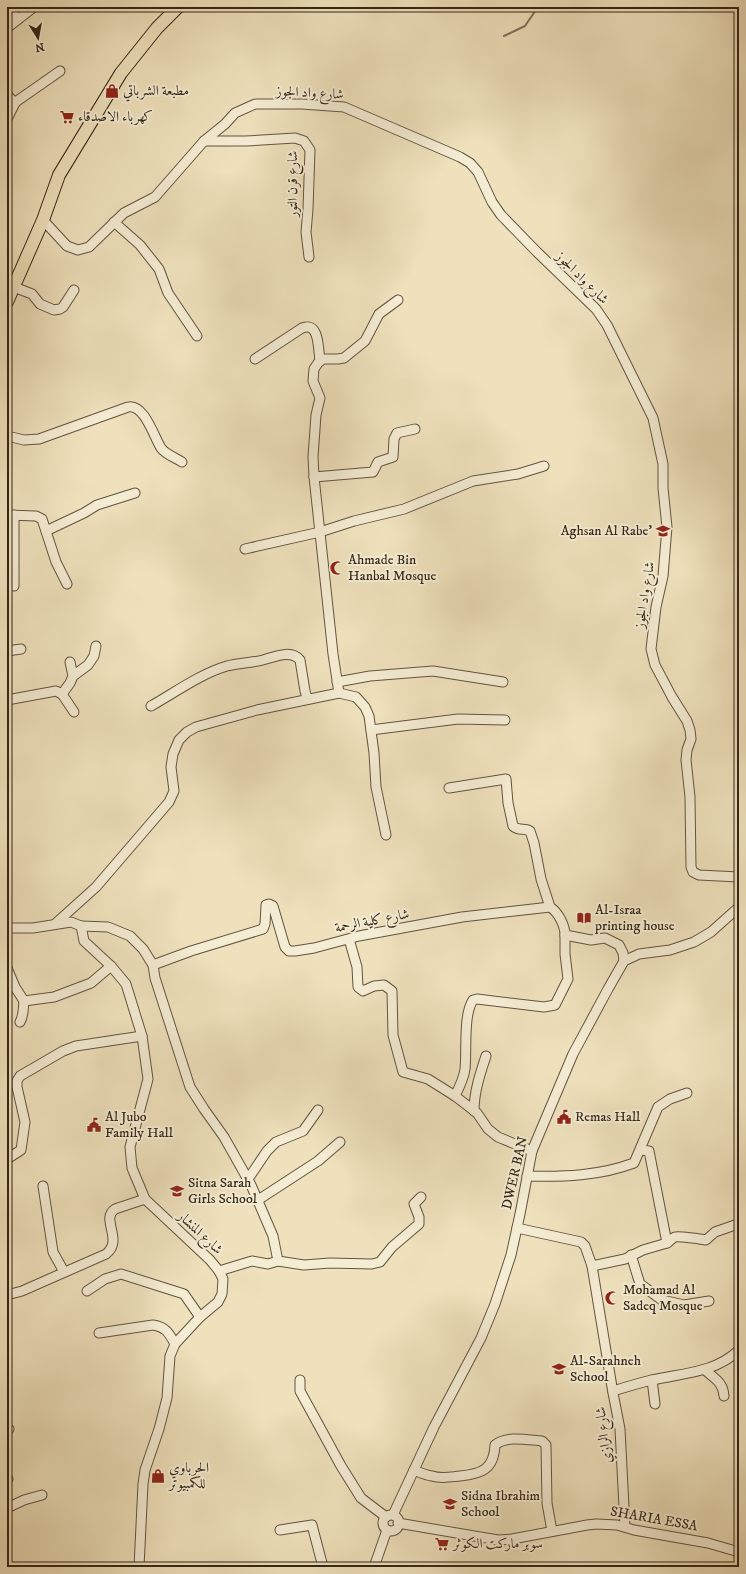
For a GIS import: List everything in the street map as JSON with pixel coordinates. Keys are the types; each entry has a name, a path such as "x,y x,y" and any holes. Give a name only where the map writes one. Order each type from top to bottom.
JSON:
{"main road":[{"path":"7,302 12,284 43,220 59,176 121,73 157,28 178,7"}],"street":[{"path":"9,7 18,19"},
{"path":"7,28 34,7"},
{"path":"7,108 60,71"},
{"path":"7,95 15,103"},
{"path":"7,119 15,103"},
{"name":"شارع واد الجوز","path":"43,220 67,246 78,250 89,247 124,213 155,197 204,141 225,124 235,113 255,104 302,104 344,107 387,124 470,163 482,177 492,202 501,215 596,309 607,325 653,418 663,464 663,488 667,527 663,576 656,607 651,649 655,665 687,721 690,730 691,739 687,750 686,760 690,797 691,868 694,873 699,875 739,877"},
{"name":"شارع قرن التور","path":"204,141 246,141 295,138 306,143 310,153 306,232 309,257"},
{"path":"114,222 140,245 159,269 168,293 197,336"},
{"path":"12,284 32,294 40,304 54,310 63,307 74,290"},
{"path":"340,693 337,682 314,477 313,457 316,415 320,398 312,377 314,369 320,361 326,359 341,359 365,341 379,314 398,300"},
{"path":"255,359 302,328 307,327 312,328 316,332 320,361"},
{"path":"7,436 24,440 39,439 133,406 140,411 153,430 162,449 182,462"},
{"path":"314,477 372,472 378,462 393,457 394,439 397,433 415,429"},
{"path":"245,549 320,532 354,521 404,509 473,481 518,474 544,466"},
{"path":"46,531 84,514 97,505 135,493"},
{"path":"14,586 10,515 39,517 44,522 56,562 67,584"},
{"path":"62,694 73,676 88,665 94,656 96,646"},
{"path":"7,651 21,649"},
{"path":"151,706 219,669 283,654 295,655 300,660 307,698"},
{"path":"70,662 73,676"},
{"path":"337,682 370,676 433,671 503,682"},
{"path":"7,700 56,691 62,694 74,712"},
{"path":"56,923 96,887 169,802 174,790 172,761 176,748 184,735 196,727 257,710 307,698 340,693 356,697 363,705 369,716 376,787 386,835"},
{"path":"371,730 458,719 505,720"},
{"path":"449,788 506,779 508,803 513,826 530,831 534,843 541,879 550,907 555,910 565,935 565,954 568,979 555,1005 544,1007 477,999 473,1000 471,1004 466,1038 464,1072 455,1096"},
{"name":"شارع كلية الرحمة","path":"153,965 191,951 263,929 265,924 266,905 269,904 273,906 285,947 289,951 308,949 349,939 462,917 550,907"},
{"path":"565,935 592,940 605,938 618,946 623,953 624,961 639,954 674,949 691,944 711,932 739,907"},
{"path":"7,928 33,928 56,923 71,922 81,926 108,927 130,936 143,949 153,965 154,978 190,1087 224,1138 248,1179 273,1236 278,1261"},
{"name":"شارع المنشار","path":"81,926 84,941 111,966 126,984 142,1036 148,1079 130,1146 132,1168 145,1199 210,1260 219,1271 223,1279 222,1294 218,1302 200,1317 175,1344 170,1356 167,1398 159,1429 145,1470 139,1567"},
{"path":"349,939 356,966 358,988 364,991 374,986 384,985 392,992 393,1035 403,1072 428,1079 455,1096 474,1111 488,1130 498,1137 532,1150"},
{"name":"DWER BAN","path":"392,1518 434,1427 481,1338 500,1289 511,1255 532,1150 573,1054 624,961"},
{"path":"24,1001 54,996 91,983 111,966"},
{"path":"7,968 11,988 24,1001"},
{"path":"20,1022 24,1016 22,1010 24,1001"},
{"path":"7,1159 21,1150 25,1122 17,1087 17,1081 20,1076 63,1051 76,1046 142,1036"},
{"path":"474,1111 478,1080 486,1056"},
{"path":"527,1176 580,1176 615,1170 634,1163 658,1106 670,1099 687,1094"},
{"path":"248,1179 267,1151 276,1142 303,1131 318,1110"},
{"path":"258,1200 318,1161 340,1142"},
{"path":"640,1150 649,1151 667,1243"},
{"path":"43,1186 54,1252 64,1272"},
{"path":"219,1271 252,1261 268,1264 278,1261 304,1266 330,1263 372,1264 380,1262 392,1247 419,1224 419,1217 414,1204 421,1197"},
{"path":"7,1295 22,1291 109,1251 114,1242 110,1218 112,1212 116,1209 145,1199"},
{"path":"592,1266 625,1258 643,1250 667,1243 674,1238 679,1237 706,1240 715,1232 735,1225"},
{"name":"شارع الرازي","path":"517,1228 581,1242 585,1246 592,1266 620,1429 626,1527"},
{"path":"631,1255 640,1284 662,1300 684,1305 709,1301"},
{"path":"87,1291 105,1279 121,1274 184,1294 200,1317"},
{"path":"98,1333 153,1325 160,1326 167,1330 175,1344"},
{"path":"613,1390 652,1380 705,1370 718,1365 739,1350"},
{"path":"705,1370 723,1387 724,1396"},
{"path":"300,1380 300,1391 361,1498 392,1518 395,1529 387,1530"},
{"path":"652,1380 655,1404"},
{"path":"414,1470 432,1476 447,1478 471,1476 485,1470 491,1462 495,1445 499,1441 519,1439 542,1442 546,1445 547,1503 552,1531"},
{"path":"7,1508 24,1500 42,1495"},
{"path":"387,1530 383,1524 392,1518"},
{"name":"SHARIA ESSA","path":"392,1518 498,1540 512,1539 596,1524 626,1527 634,1530 702,1542 739,1552"},
{"path":"280,1530 312,1525 323,1567"},
{"path":"374,1567 387,1530"}],"waterway":[{"path":"504,36 525,26 538,7"}],"place":[{"name":"مطبعة الشرباتي","path":"112,91"},
{"name":"كهرباء الاصدقاء","path":"67,117"},
{"name":"Aghsan Al Rabe'","path":"663,531"},
{"name":"Ahmade Bin Hanbal Mosque","path":"337,568"},
{"name":"Al-Israa printing house","path":"584,918"},
{"name":"Remas Hall","path":"564,1117"},
{"name":"Al Jubo Family Hall","path":"94,1125"},
{"name":"Sitna Sarah Girls School","path":"177,1191"},
{"name":"Mohamad Al Sadeq Mosque","path":"612,1298"},
{"name":"Al-Sarahneh School","path":"559,1369"},
{"name":"الحرباوي للكمبيوتر","path":"158,1476"},
{"name":"Sidna Ibrahim School","path":"450,1504"},
{"name":"سوبر ماركت الكوثر","path":"442,1544"}]}
